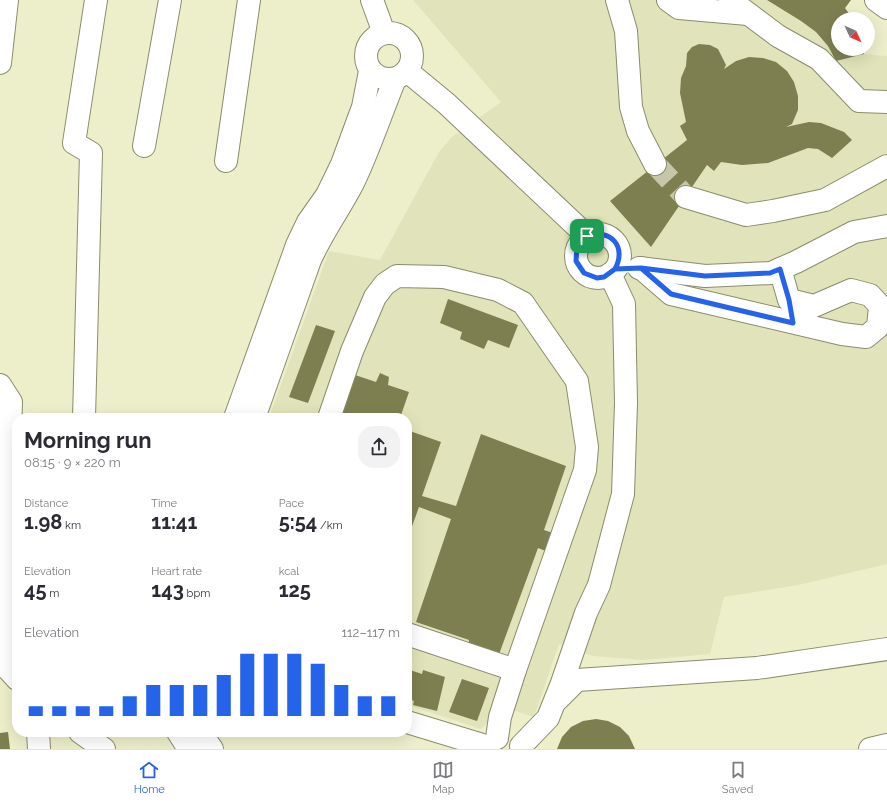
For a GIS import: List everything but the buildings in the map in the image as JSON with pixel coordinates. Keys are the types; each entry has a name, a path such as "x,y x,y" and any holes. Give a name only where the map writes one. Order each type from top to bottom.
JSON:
{"street":[{"path":"0,63 7,0"},
{"path":"84,413 91,154 74,143 96,0"},
{"path":"144,146 170,0"},
{"path":"226,161 248,0"},
{"path":"372,0 384,33"},
{"path":"617,0 626,31 631,106 638,131 655,164"},
{"path":"668,0 679,8 748,14"},
{"path":"730,0 778,36 819,59 859,101 887,102"},
{"path":"876,0 887,8"},
{"path":"256,413 310,260 320,236 338,212 354,181 401,75 412,58 409,44 398,34 384,33 376,36 366,48 366,64 370,71 382,79 401,75 447,104 587,236"},
{"path":"237,413 297,246 308,222 327,195 342,164 362,107 370,71"},
{"path":"686,197 746,215 773,211 825,200 887,166"},
{"path":"412,723 492,745 508,736 518,742 521,748 548,718 599,585 623,494 626,403 624,304 613,271 620,255 614,241 602,234 587,236 577,247 576,254 579,268 590,276 604,277 613,271 641,268 705,276 770,273 854,232 887,226"},
{"path":"641,268 671,294 842,334 866,337 878,327 880,306 870,295 851,290 814,306 789,300"},
{"path":"780,269 789,300 793,323"},
{"path":"331,413 352,351 375,297 385,284 397,276 444,277 498,290 522,303 577,381 587,447 585,470 515,670 492,745"},
{"path":"0,385 11,402 6,670"},
{"path":"412,636 515,670"},
{"path":"553,705 577,680 757,668 887,649"},
{"path":"38,737 39,749"},
{"path":"87,737 104,749"},
{"path":"181,737 189,749"},
{"path":"204,737 212,749"},
{"path":"870,749 887,745"}],"shaded area":[{"path":"413,0 851,0 843,12 831,12 831,56 887,56 887,564 798,585 724,597 710,654 643,660 593,656 559,644 534,717 503,707 481,729 412,707 412,413 271,413 329,251 380,260 439,152 452,137 501,102"}],"tunnel":[{"path":"655,164 686,197"}],"route":[{"path":"587,236 577,247 576,261 579,268 584,273 597,278 610,274 615,269 641,268 705,276 770,273 780,269 789,300 793,323 671,294 641,268 615,269 619,262 620,255 614,241 609,236 594,234 587,236"}]}
